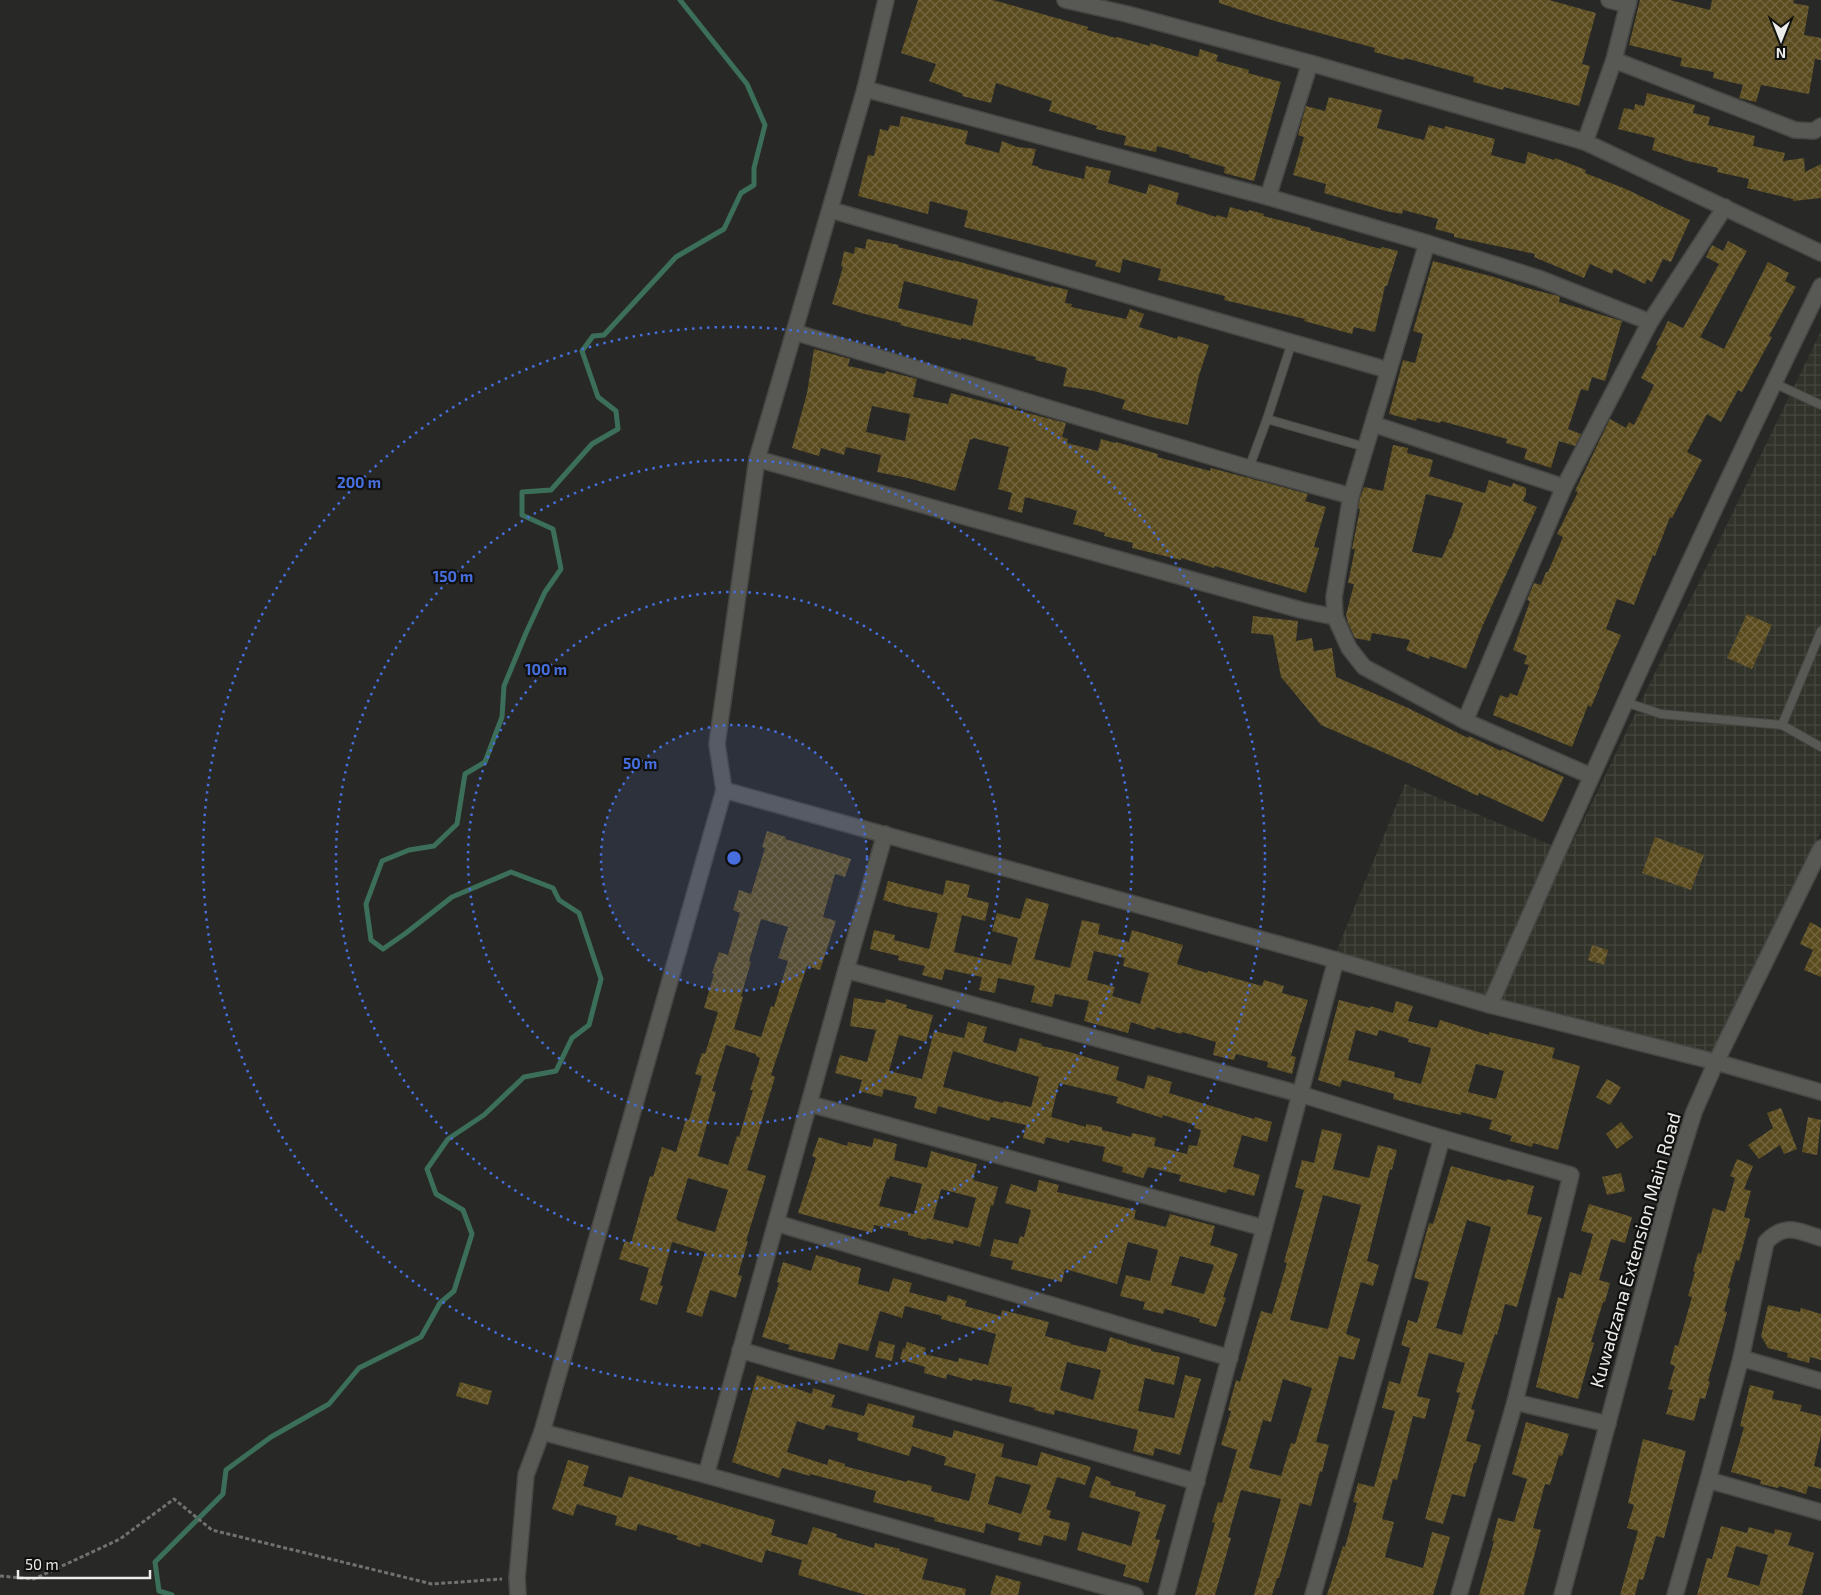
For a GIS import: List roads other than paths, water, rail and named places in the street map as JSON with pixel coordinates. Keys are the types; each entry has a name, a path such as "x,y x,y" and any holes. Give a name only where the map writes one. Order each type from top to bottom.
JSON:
{"street":[{"path":"518,1595 517,1578 526,1474 542,1432 724,790 717,744 757,459 831,210 865,89 886,0"},
{"path":"1065,0 1129,7 1310,63 1585,142 1821,254"},
{"path":"1585,142 1614,60 1629,2 1609,0"},
{"path":"1614,60 1795,130 1814,131 1821,126"},
{"path":"1268,197 1310,63"},
{"path":"865,89 1268,197 1427,243 1538,278 1650,322"},
{"path":"1466,721 1564,487 1650,322 1725,207"},
{"path":"831,210 1388,370"},
{"path":"1427,243 1351,496 1334,597 1335,618 1349,648 1364,666 1466,721 1591,776"},
{"path":"1490,1005 1625,702 1821,286"},
{"path":"794,332 1249,468 1351,496"},
{"path":"1373,424 1564,487"},
{"path":"757,459 1292,608 1335,618"},
{"path":"724,790 1336,960 1490,1005 1716,1062 1821,1092"},
{"path":"706,1475 885,834"},
{"name":"Kuwadzana Extension Main Road","path":"1562,1595 1671,1186 1694,1112 1716,1062 1821,848"},
{"path":"1166,1595 1336,960"},
{"path":"846,970 1300,1094 1571,1175 1515,1402 1459,1595"},
{"path":"810,1104 1264,1228"},
{"path":"1313,1595 1442,1138"},
{"path":"776,1223 1230,1358"},
{"path":"1675,1595 1741,1358 1766,1242 1775,1233 1788,1228 1821,1238"},
{"path":"740,1350 1197,1482"},
{"path":"1741,1358 1821,1381"},
{"path":"1515,1402 1608,1424"},
{"path":"542,1432 706,1475 1135,1595"},
{"path":"1708,1480 1821,1512"}],"lane":[{"path":"1249,468 1292,342"},
{"path":"1774,383 1821,405"},
{"path":"1267,419 1365,447"},
{"path":"1782,725 1821,631"},
{"path":"1625,702 1661,714 1782,725 1821,747"}],"waterway":[{"path":"172,1595 159,1591 155,1562 223,1494 226,1470 271,1437 329,1404 359,1368 421,1337 440,1303 454,1291 472,1234 463,1210 436,1194 427,1169 448,1139 484,1115 524,1077 556,1071 572,1038 589,1025 601,979 579,913 559,900 553,888 511,872 452,897 383,949 371,940 366,904 382,861 409,850 434,846 457,824 465,774 485,762 502,717 504,686 545,592 561,569 553,529 522,515 522,492 551,490 592,444 618,429 616,411 598,397 582,351 593,336 604,335 676,257 724,229 741,193 754,185 754,168 765,125 747,84 680,0"}]}
